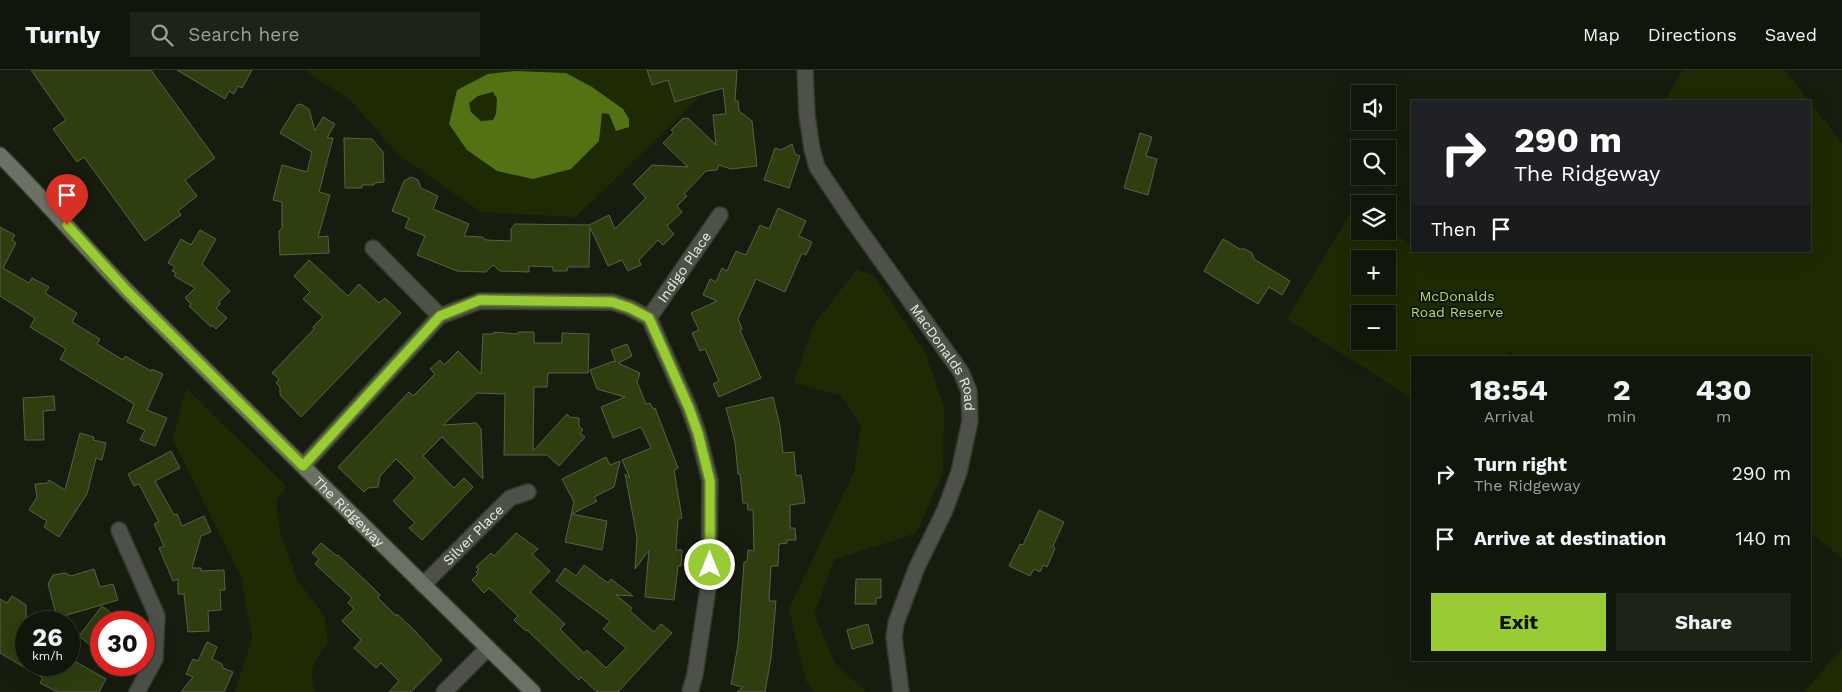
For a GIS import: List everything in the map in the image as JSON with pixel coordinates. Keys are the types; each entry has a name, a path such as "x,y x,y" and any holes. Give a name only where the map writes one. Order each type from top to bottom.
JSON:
{"street":[{"name":"MacDonalds Road","path":"805,70 807,115 812,149 817,167 853,221 961,372 969,391 970,421 959,472 945,510 917,567 896,623 894,637 895,658 901,692"},
{"name":"The Ridgeway","path":"0,155 43,198 128,292 533,692"},
{"name":"Indigo Place","path":"649,318 720,215"},
{"path":"373,248 440,316"},
{"path":"303,466 440,316 480,300 612,302 630,308 649,318 689,408 698,433 710,481 709,582 695,674 690,692"},
{"name":"Silver Place","path":"423,584 510,498 528,492"},
{"path":"119,530 156,616 155,658 137,692"},
{"path":"444,692 488,648"}],"green space":[{"path":"310,70 702,70 707,90 576,217 481,212 399,155 349,99 308,73"},
{"path":"1683,70 1785,70 1808,100 1665,100"},
{"name":"McDonalds Road Reserve","path":"1811,103 1842,143 1842,558 1811,533 1811,356 1514,356 1511,351 1508,356 1411,356 1411,397 1287,319 1351,212 1351,240 1396,240 1396,235 1411,244 1411,252 1811,252"},
{"path":"857,269 874,276 926,354 944,408 943,473 916,533 834,560 814,614 836,665 867,692 815,692 806,681 789,609 854,472 861,425 840,395 794,383 813,326"},
{"path":"186,388 287,487 276,500 280,532 297,579 324,616 328,642 312,671 315,692 235,692 252,638 241,577 173,440"},
{"path":"1842,648 1842,692 1804,692"}],"shaded area":[{"path":"515,71 566,73 592,87 623,109 629,119 629,127 616,131 609,114 602,113 599,141 571,169 533,179 497,171 467,150 449,124 457,90 488,74","holes":["493,92 497,99 496,114 493,120 481,121 471,112 469,103 478,96"]}],"building":[{"path":"31,70 151,70 215,158 185,180 197,196 178,211 181,215 145,241 84,157 77,162 53,129 66,120"},
{"path":"177,70 252,70 242,88 238,86 234,94 229,91 225,99"},
{"path":"647,70 737,70 735,101 738,101 739,111 752,121 757,166 731,169 719,165 717,170 706,171 684,194 687,196 677,206 682,212 667,226 674,234 663,245 658,240 639,260 641,265 628,271 622,260 608,266 590,227 589,267 568,267 567,271 553,271 553,267 529,266 529,272 500,271 493,265 486,272 457,271 417,255 425,236 405,228 409,218 392,211 404,181 411,177 418,180 421,188 438,196 433,209 469,224 464,236 482,237 486,240 511,241 511,229 515,224 589,225 609,215 615,229 646,198 633,184 652,165 688,167 663,143 674,132 671,130 682,119 688,118 716,145 713,115 726,114 723,88 675,102 668,80 652,85"},
{"path":"301,104 309,109 315,131 323,117 335,124 327,138 333,138 319,192 330,195 318,237 328,236 329,253 280,255 279,231 282,228 282,202 273,200 282,165 307,172 312,152 280,133 297,105"},
{"path":"1140,133 1152,137 1146,156 1157,159 1148,195 1124,188"},
{"path":"344,138 372,139 383,152 384,182 374,183 374,185 362,185 362,188 345,188"},
{"path":"792,144 795,154 800,156 789,188 764,180 775,148 781,150"},
{"path":"778,208 806,221 799,236 812,242 806,255 802,253 785,292 756,279 738,319 742,329 740,330 761,378 719,397 713,384 719,381 705,349 700,351 692,333 699,330 691,313 717,301 703,295 710,279 716,282 722,268 727,271 736,251 746,255 760,225 769,229"},
{"path":"0,227 15,235 12,240 16,243 3,268 29,283 32,278 49,287 45,293 77,313 72,322 100,339 97,344 123,360 125,356 151,371 152,369 163,374 147,410 167,418 155,446 140,440 145,430 127,422 134,404 60,359 66,349 30,327 35,318 0,296"},
{"path":"200,230 216,239 202,264 230,291 216,308 227,318 216,329 212,325 211,327 189,306 191,304 185,298 195,288 174,276 176,273 172,271 175,267 168,263 181,239 191,245"},
{"path":"1223,239 1240,249 1245,249 1252,253 1254,259 1290,281 1282,295 1269,287 1258,304 1204,271"},
{"path":"309,260 348,296 359,284 379,303 385,298 401,313 301,417 280,395 280,387 276,383 279,379 272,373 323,317 303,299 310,292 294,276"},
{"path":"494,332 518,334 518,332 534,332 534,343 562,343 562,333 589,334 588,373 548,373 547,387 534,387 533,451 567,414 570,417 579,418 579,426 583,430 580,433 585,437 559,466 547,455 504,455 505,394 477,393 443,425 476,423 481,429 483,479 442,437 423,456 454,488 464,478 473,487 422,540 409,528 415,523 393,501 415,478 396,459 380,476 378,487 368,488 364,492 338,467 409,392 413,396 435,374 430,369 440,360 444,365 458,351 481,374 483,334 494,334"},
{"path":"627,344 632,356 618,363 640,373 637,382 646,404 650,403 653,409 655,408 678,468 674,470 682,518 678,519 676,550 682,550 681,566 678,566 674,600 645,597 649,550 635,569 637,537 625,474 630,478 622,460 651,448 641,427 613,438 601,407 625,397 597,389 590,370 614,361 616,362 611,350"},
{"path":"54,396 55,410 43,411 44,440 25,440 23,398"},
{"path":"773,397 780,426 783,453 794,452 796,476 801,475 805,503 790,505 790,528 795,528 796,540 787,540 787,543 779,544 778,566 771,566 769,601 776,601 771,658 765,692 737,692 743,687 731,684 738,645 744,562 747,562 748,550 754,551 753,510 748,510 747,503 743,503 735,442 726,408"},
{"path":"80,433 94,437 93,440 106,443 102,460 96,458 87,494 59,537 44,527 47,521 29,510 37,497 35,484 47,483 49,480 65,490"},
{"path":"171,451 180,468 155,481 174,515 177,514 182,526 204,516 211,532 201,536 192,568 201,568 201,571 224,570 225,590 220,590 221,610 208,611 209,631 188,632 184,594 178,594 178,579 173,581 159,548 164,546 154,524 159,522 139,484 134,486 128,474"},
{"path":"606,457 610,465 620,461 614,487 594,497 597,501 572,514 607,521 602,550 565,542 574,502 562,479"},
{"path":"1039,510 1064,522 1053,546 1055,548 1047,567 1043,565 1040,572 1034,569 1030,576 1009,566 1020,544 1023,545"},
{"path":"516,533 538,549 532,554 550,571 530,592 565,624 560,629 584,653 587,650 606,668 626,648 603,629 610,621 556,581 565,568 576,576 584,565 608,583 611,579 633,596 616,595 632,608 630,611 654,632 661,624 672,633 618,692 597,692 581,677 579,680 514,620 518,616 489,588 484,593 472,580 478,574 476,572 479,569 476,567 491,553 494,556"},
{"path":"321,543 338,555 368,583 380,595 378,598 414,630 442,660 411,692 389,692 399,681 381,663 376,668 354,648 361,640 342,621 354,609 348,603 352,598 315,564 319,559 312,553"},
{"path":"94,569 100,587 113,584 118,600 80,611 55,611 48,584 53,575 65,573 71,576"},
{"path":"856,579 881,579 881,598 876,598 876,604 855,604"},
{"path":"12,596 26,605 26,611 15,611 15,662 0,653 0,599 7,603"},
{"path":"102,606 109,611 98,611"},
{"path":"90,622 90,645 80,635"},
{"path":"868,624 873,643 852,649 847,630"},
{"path":"207,642 217,647 212,659 222,664 223,668 233,672 224,692 181,692 193,677 186,674 193,659 198,661"},
{"path":"80,664 90,670 90,676 101,676 106,679 99,692 57,692 40,683 43,678 40,676 80,676"}],"route":[{"path":"67,225 128,292 303,466 440,316 480,300 612,302 630,308 649,318 689,408 698,433 710,481 710,565"}]}
